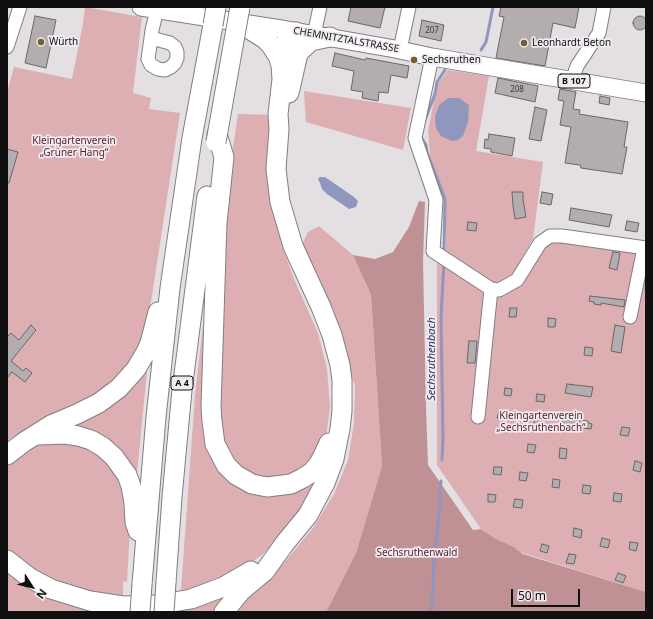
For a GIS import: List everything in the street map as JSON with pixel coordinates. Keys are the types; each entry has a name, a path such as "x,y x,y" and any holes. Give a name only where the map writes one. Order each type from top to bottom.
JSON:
{"highway":[{"name":"A 4","path":"140,612 144,546 170,288 192,138 216,7"},
{"name":"A 4","path":"164,612 172,497 182,390 200,242 239,15"},
{"path":"239,15 266,39 274,49 281,64"},
{"path":"298,53 311,41 314,35"},
{"path":"279,129 285,116 300,45 314,35"},
{"path":"224,612 241,591 265,571 308,515 327,477 334,459 340,429 343,394 340,366 332,335 293,246 280,202 276,169 279,129 278,114 282,79 281,64 283,50 288,38 314,35"},
{"path":"217,139 224,158 217,223 211,407 215,444 219,453 226,465 236,475 252,484 267,487 278,487 291,484 312,472 324,456 328,445 333,414 343,394"},
{"path":"7,455 51,425 99,403 127,380 146,352 151,339 156,316 170,288"},
{"path":"37,435 65,434 78,436 91,440 103,447 114,457 127,475 131,486 135,522 144,546"},
{"path":"7,560 30,578 45,587 62,593 106,604 123,606 156,605 191,599 224,587 267,560 285,543"}],"main road":[{"name":"CHEMNITZTALSTRASSE","path":"149,8 239,15 314,35 432,57 646,93"}],"street":[{"path":"7,47 20,7"},
{"path":"314,35 320,7"},
{"path":"400,50 409,7"},
{"path":"572,81 577,66 599,33 604,7"},
{"path":"149,8 151,38"},
{"path":"432,57 415,138 436,200 434,251 491,289 499,290 516,280 540,243 550,236 562,236 645,248 630,317"},
{"path":"478,417 491,289"}],"green space":[{"name":"Kleingartenverein „Grüner Hang“","path":"85,7 142,17 133,93 151,98 149,109 180,113 152,296 140,345 131,364 117,380 87,402 28,428 7,441 7,93 14,67 72,79"},
{"path":"448,70 489,76 476,151 543,162 533,239 511,277 497,286 446,253 446,200 430,155 428,131 437,85"},
{"path":"304,91 411,108 403,150 306,122"},
{"path":"238,114 273,115 271,198 282,246 294,279 318,333 327,369 330,407 326,438 316,459 284,481 247,476 220,443 222,222"},
{"name":"Sechsruthenwald","path":"419,201 425,202 423,261 428,465 473,530 481,529 496,539 514,547 523,554 646,592 646,612 326,612 356,553 382,466 371,295 353,255 375,259 393,252 409,227"},
{"path":"319,226 353,255 371,295 382,466 356,553 326,612 233,612 244,597 284,563 313,528 334,494 348,460 354,423 355,386 333,317 301,247 308,232"},
{"name":"Kleingartenverein „Sechsruthenbach“","path":"553,237 646,248 646,592 523,553 496,539 481,529 437,465 437,259 498,296"},
{"path":"203,326 208,326 209,437 255,490 324,468 314,491 283,534 262,555 235,573 207,586 181,590 195,395"},
{"path":"148,361 136,484 119,455 52,429"},
{"path":"46,440 84,442 124,479 130,527 127,582 123,581 123,599 111,598 47,579 13,556 7,548 7,466 16,456 28,447"},
{"path":"7,572 25,585 122,612 7,612"},
{"path":"241,586 219,612 180,612 180,608"}],"water":[{"path":"448,98 459,98 469,105 468,122 463,136 458,140 452,141 441,136 436,128 435,117 439,105"},
{"path":"320,177 325,177 354,197 358,201 356,207 349,209 327,194 322,189 318,179"}],"building":[{"path":"351,7 385,7 380,28 348,21"},
{"name":"Leonhardt Beton","path":"501,7 579,7 575,28 553,23 545,66 496,58 504,17 499,16"},
{"name":"Würth","path":"35,16 56,20 46,68 25,63"},
{"path":"640,16 645,18 647,23 645,28 640,30 635,28 633,23 635,18"},
{"path":"422,20 444,25 441,41 419,36"},
{"path":"335,53 365,60 366,58 409,66 407,78 391,75 388,93 379,92 378,101 362,98 363,92 351,90 354,71 332,66"},
{"path":"498,78 538,86 535,102 495,93"},
{"path":"560,89 576,92 573,109 580,110 579,114 628,122 624,147 627,147 622,174 581,168 580,165 565,163 571,127 560,125 564,101 558,100"},
{"path":"600,96 610,98 609,105 599,103"},
{"path":"535,107 547,110 541,141 529,139"},
{"path":"489,134 515,138 512,156 491,152 491,149 484,148 485,139 488,140"},
{"path":"7,149 18,152 9,183 7,183"},
{"path":"512,192 523,192 526,217 515,219"},
{"path":"542,192 553,194 551,205 540,203"},
{"path":"571,208 612,215 609,227 569,220"},
{"path":"627,221 639,223 637,232 625,230"},
{"path":"468,222 477,223 476,231 467,230"},
{"path":"613,252 620,253 617,270 609,268"},
{"path":"590,296 625,300 624,307 601,303 601,305 594,304 594,302 589,301"},
{"path":"510,308 517,308 516,317 509,317"},
{"path":"548,318 556,319 555,327 548,327"},
{"path":"31,325 36,330 11,361 23,371 26,368 32,373 25,382 12,372 7,378 7,337 11,333 19,340"},
{"path":"615,325 625,327 621,353 611,351"},
{"path":"469,341 477,341 475,363 467,363"},
{"path":"585,347 593,348 592,356 584,355"},
{"path":"567,384 593,387 591,397 565,393"},
{"path":"505,388 512,389 511,396 504,395"},
{"path":"537,394 545,395 544,402 536,401"},
{"path":"499,411 506,412 505,419 497,418"},
{"path":"563,417 580,421 588,421 588,423 592,424 591,429 561,425"},
{"path":"535,418 542,419 541,427 533,426"},
{"path":"622,427 630,428 628,436 620,435"},
{"path":"528,444 536,445 534,453 527,452"},
{"path":"560,448 567,449 566,459 559,458"},
{"path":"635,461 642,463 640,472 633,470"},
{"path":"494,467 502,467 501,475 493,474"},
{"path":"520,472 528,473 526,481 519,480"},
{"path":"553,479 560,480 559,488 552,487"},
{"path":"583,485 591,486 590,494 582,493"},
{"path":"614,493 622,494 621,502 613,501"},
{"path":"488,494 496,495 495,502 488,502"},
{"path":"515,499 523,500 522,508 513,507"},
{"path":"574,528 582,530 581,538 573,536"},
{"path":"602,538 610,540 608,548 600,546"},
{"path":"630,542 638,543 636,551 629,549"},
{"path":"542,544 549,546 547,553 540,551"},
{"path":"569,554 576,555 574,564 566,563"},
{"path":"618,573 626,576 623,583 615,580"}],"waterway":[{"name":"Sechsruthenbach","path":"481,50 486,42 493,7"},
{"name":"Sechsruthenbach","path":"425,120 435,94 437,82 445,70"},
{"name":"Sechsruthenbach","path":"421,137 426,145 427,152 445,199 444,250"},
{"name":"Sechsruthenbach","path":"442,460 441,317 444,262"},
{"name":"Sechsruthenbach","path":"432,612 434,552 437,538 441,481"}],"place":[{"name":"Würth","path":"41,42"},
{"name":"Leonhardt Beton","path":"524,43"},
{"name":"Sechsruthen","path":"414,60"}]}
